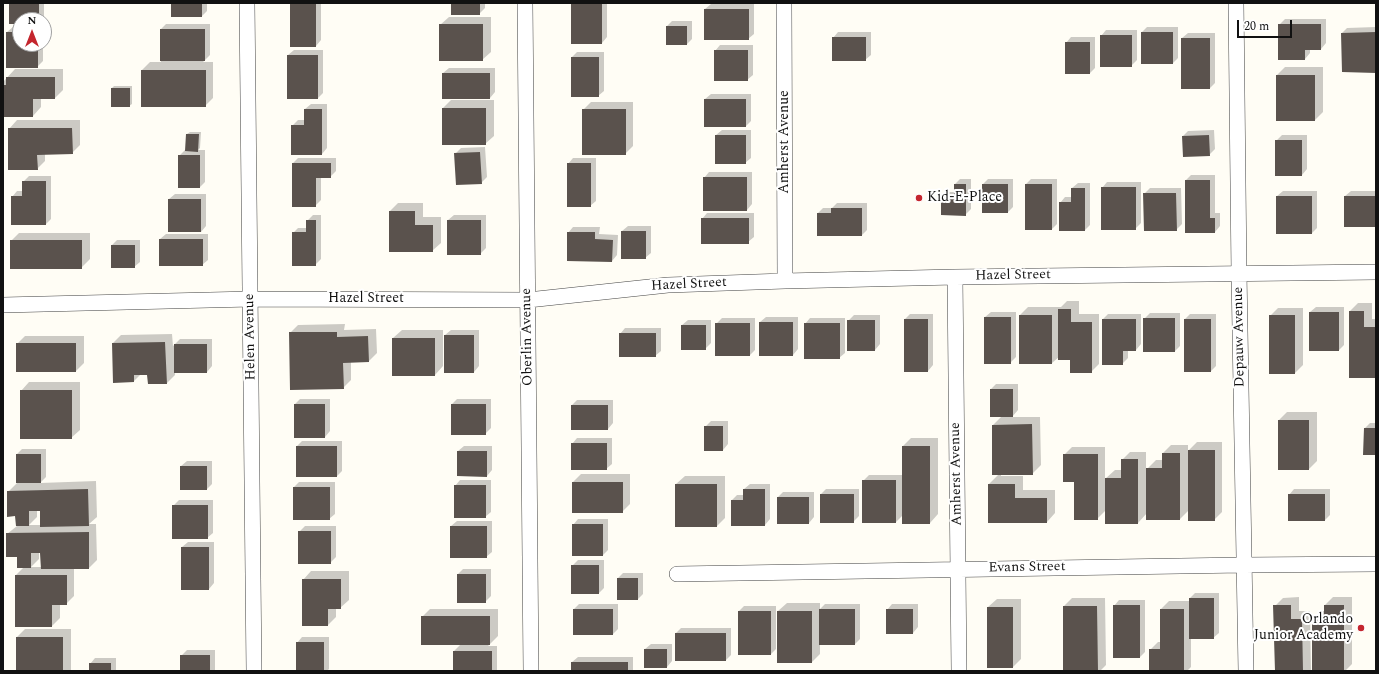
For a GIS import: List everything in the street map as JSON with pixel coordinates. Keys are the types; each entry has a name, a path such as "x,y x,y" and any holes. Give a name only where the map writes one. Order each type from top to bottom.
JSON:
{"street":[{"name":"Helen Avenue","path":"247,3 254,671"},
{"name":"Oberlin Avenue","path":"525,3 531,671"},
{"name":"Amherst Avenue","path":"784,3 785,281"},
{"name":"Depauw Avenue","path":"1236,3 1243,564 1246,671"},
{"name":"Hazel Street","path":"3,305 251,299 528,300 668,285 785,281 955,277 1376,272"},
{"name":"Amherst Avenue","path":"955,277 960,671"},
{"name":"Evans Street","path":"677,574 1243,564 1376,564"}],"building":[{"path":"9,3 39,3 39,12 12,12 12,24 9,24"},
{"path":"171,3 202,3 202,17 171,17"},
{"path":"290,3 316,3 316,47 290,47"},
{"path":"451,3 480,3 480,15 451,15"},
{"path":"571,3 602,3 602,44 571,44"},
{"path":"704,9 749,9 749,40 704,40"},
{"path":"439,24 483,24 483,61 439,61"},
{"path":"1278,24 1321,24 1321,50 1305,50 1305,60 1278,60"},
{"path":"666,26 687,26 687,45 666,45"},
{"path":"160,29 205,29 205,61 160,61"},
{"path":"6,32 12,32 12,52 38,52 38,68 6,68"},
{"path":"1141,32 1173,32 1173,64 1141,64"},
{"path":"1376,32 1376,73 1342,72 1341,33"},
{"path":"1100,35 1132,35 1132,67 1100,67"},
{"path":"832,37 866,37 866,61 832,61"},
{"path":"1181,38 1210,38 1210,89 1181,89"},
{"path":"1065,42 1090,42 1090,74 1065,74"},
{"path":"714,50 748,50 748,81 714,81"},
{"path":"287,55 318,55 318,99 287,99"},
{"path":"571,57 599,57 599,97 571,97"},
{"path":"141,70 206,70 206,107 141,107"},
{"path":"442,73 490,73 490,99 442,99"},
{"path":"1276,75 1315,75 1315,121 1276,121"},
{"path":"6,77 55,77 55,99 33,99 33,117 3,117 3,85 6,85"},
{"path":"111,88 130,88 130,107 111,107"},
{"path":"704,99 746,99 746,127 704,127"},
{"path":"442,108 486,108 486,145 442,145"},
{"path":"304,109 322,109 322,155 291,155 291,125 304,125"},
{"path":"582,109 626,109 626,155 582,155"},
{"path":"8,128 72,128 73,154 37,155 38,170 8,170"},
{"path":"186,134 199,134 198,152 185,151"},
{"path":"715,135 746,135 746,164 715,164"},
{"path":"1209,135 1210,156 1183,157 1182,136"},
{"path":"1275,140 1302,140 1302,176 1275,176"},
{"path":"480,152 482,184 456,185 454,153"},
{"path":"178,155 200,155 200,188 178,188"},
{"path":"292,163 331,163 331,178 316,178 316,207 292,207"},
{"path":"567,163 591,163 591,207 567,207"},
{"path":"703,177 747,177 747,211 703,211"},
{"path":"1185,180 1210,180 1210,218 1215,218 1215,233 1185,233"},
{"path":"22,181 46,181 46,225 11,225 11,196 22,196"},
{"path":"954,184 966,184 966,216 941,215 941,197 954,197"},
{"path":"982,184 1008,184 1008,213 982,213"},
{"path":"1025,184 1052,184 1052,230 1025,230"},
{"path":"1101,187 1136,187 1136,230 1101,230"},
{"path":"1071,188 1085,188 1085,231 1059,231 1059,202 1071,202"},
{"path":"1143,193 1176,193 1177,231 1144,231"},
{"path":"1276,196 1312,196 1312,234 1276,234"},
{"path":"1344,196 1376,196 1376,227 1344,227"},
{"path":"168,199 201,199 201,232 168,232"},
{"path":"831,208 862,208 862,236 817,236 817,213 831,213"},
{"path":"389,211 415,211 415,225 433,225 433,252 389,252"},
{"path":"701,218 749,218 749,244 701,244"},
{"path":"306,220 316,220 316,266 292,266 292,232 306,232"},
{"path":"447,220 481,220 481,255 447,255"},
{"path":"621,231 646,231 646,259 621,259"},
{"path":"567,232 595,232 595,239 613,240 612,262 567,261"},
{"path":"159,239 203,239 203,266 159,266"},
{"path":"10,240 82,240 82,269 10,269"},
{"path":"111,245 135,245 135,268 111,268"},
{"path":"1058,309 1071,309 1071,322 1092,322 1092,373 1070,373 1070,360 1058,360"},
{"path":"1349,311 1364,311 1364,327 1376,327 1376,378 1349,378"},
{"path":"1309,312 1339,312 1339,351 1309,351"},
{"path":"1019,315 1052,315 1052,364 1019,364"},
{"path":"1269,315 1295,315 1295,374 1269,374"},
{"path":"984,317 1011,317 1011,364 984,364"},
{"path":"1143,318 1175,318 1175,352 1143,352"},
{"path":"904,319 928,319 928,372 904,372"},
{"path":"1102,319 1136,319 1136,351 1123,351 1123,365 1102,365"},
{"path":"1184,319 1211,319 1211,372 1184,372"},
{"path":"847,320 875,320 875,351 847,351"},
{"path":"759,322 793,322 793,356 759,356"},
{"path":"715,323 750,323 750,356 715,356"},
{"path":"804,323 840,323 840,359 804,359"},
{"path":"681,325 706,325 706,350 681,350"},
{"path":"289,332 337,332 337,337 368,336 369,362 343,363 344,389 290,390"},
{"path":"619,333 656,333 656,357 619,357"},
{"path":"444,335 474,335 474,373 444,373"},
{"path":"392,338 435,338 435,376 392,376"},
{"path":"165,342 167,384 148,384 147,375 134,375 134,382 113,383 112,343"},
{"path":"16,343 76,343 76,372 16,372"},
{"path":"174,344 207,344 207,373 174,373"},
{"path":"990,389 1013,389 1013,417 990,417"},
{"path":"20,390 72,390 72,439 20,439"},
{"path":"294,404 325,404 325,438 294,438"},
{"path":"451,404 486,404 486,435 451,435"},
{"path":"571,405 608,405 608,430 571,430"},
{"path":"1278,420 1309,420 1309,470 1278,470"},
{"path":"1032,424 1033,475 992,475 992,425"},
{"path":"704,426 723,426 723,451 704,451"},
{"path":"1364,428 1376,428 1376,455 1363,455"},
{"path":"571,443 607,443 607,470 571,470"},
{"path":"296,446 337,446 337,477 296,477"},
{"path":"902,446 930,446 930,524 902,524"},
{"path":"1188,450 1215,450 1215,521 1188,521"},
{"path":"457,451 487,451 487,477 457,476"},
{"path":"1162,453 1180,453 1180,520 1146,520 1146,468 1162,468"},
{"path":"16,454 41,454 41,483 16,483"},
{"path":"1063,454 1098,454 1098,520 1074,520 1074,482 1063,482"},
{"path":"1121,459 1138,459 1138,524 1105,524 1105,478 1121,478"},
{"path":"180,466 207,466 207,490 180,490"},
{"path":"862,480 896,480 896,523 862,523"},
{"path":"572,482 623,482 623,513 572,513"},
{"path":"675,484 717,484 717,527 675,527"},
{"path":"988,484 1015,484 1015,498 1047,498 1047,523 988,523"},
{"path":"454,485 486,485 486,518 454,518"},
{"path":"293,487 330,487 330,520 293,520"},
{"path":"88,489 89,526 40,527 40,511 29,511 29,526 16,526 15,516 7,517 7,491"},
{"path":"743,489 765,489 765,526 731,526 731,500 743,500"},
{"path":"820,494 854,494 854,523 820,523"},
{"path":"1288,494 1325,494 1325,521 1288,521"},
{"path":"777,497 809,497 809,524 777,524"},
{"path":"172,505 208,505 208,539 172,539"},
{"path":"572,524 603,524 603,556 572,556"},
{"path":"450,526 487,526 487,558 450,558"},
{"path":"298,531 331,531 331,564 298,564"},
{"path":"89,532 89,569 41,569 40,553 31,553 31,568 17,568 17,557 6,557 6,533"},
{"path":"181,547 209,547 209,590 181,590"},
{"path":"571,565 599,565 599,594 571,594"},
{"path":"457,574 486,574 486,603 457,603"},
{"path":"15,575 67,575 67,605 52,605 52,627 15,627"},
{"path":"617,578 638,578 638,600 617,600"},
{"path":"302,579 341,579 341,609 328,609 328,626 302,626"},
{"path":"1189,598 1214,598 1214,639 1189,639"},
{"path":"1113,605 1140,605 1140,658 1113,658"},
{"path":"1273,605 1291,605 1291,619 1302,619 1303,671 1275,671"},
{"path":"1324,605 1344,605 1344,671 1312,671 1312,619 1324,619"},
{"path":"1063,606 1097,606 1098,671 1063,671"},
{"path":"987,607 1013,607 1013,668 987,668"},
{"path":"573,609 613,609 613,635 573,635"},
{"path":"819,609 855,609 855,645 819,645"},
{"path":"886,609 913,609 913,634 886,634"},
{"path":"1160,609 1184,609 1184,671 1149,671 1149,649 1160,649"},
{"path":"738,611 771,611 771,655 738,655"},
{"path":"777,611 812,611 812,663 777,663"},
{"path":"421,616 490,616 490,645 421,645"},
{"path":"675,633 726,633 726,661 675,661"},
{"path":"16,637 63,637 63,671 16,671"},
{"path":"296,642 324,642 324,671 296,671"},
{"path":"644,649 667,649 667,668 644,668"},
{"path":"453,651 492,651 492,671 453,671"},
{"path":"180,655 210,655 210,671 180,671"},
{"path":"571,662 628,662 628,671 571,671"},
{"path":"89,663 111,663 111,671 89,671"}],"place":[{"name":"Kid-E-Place","path":"919,198"},
{"name":"Orlando Junior Academy","path":"1361,628"}]}
